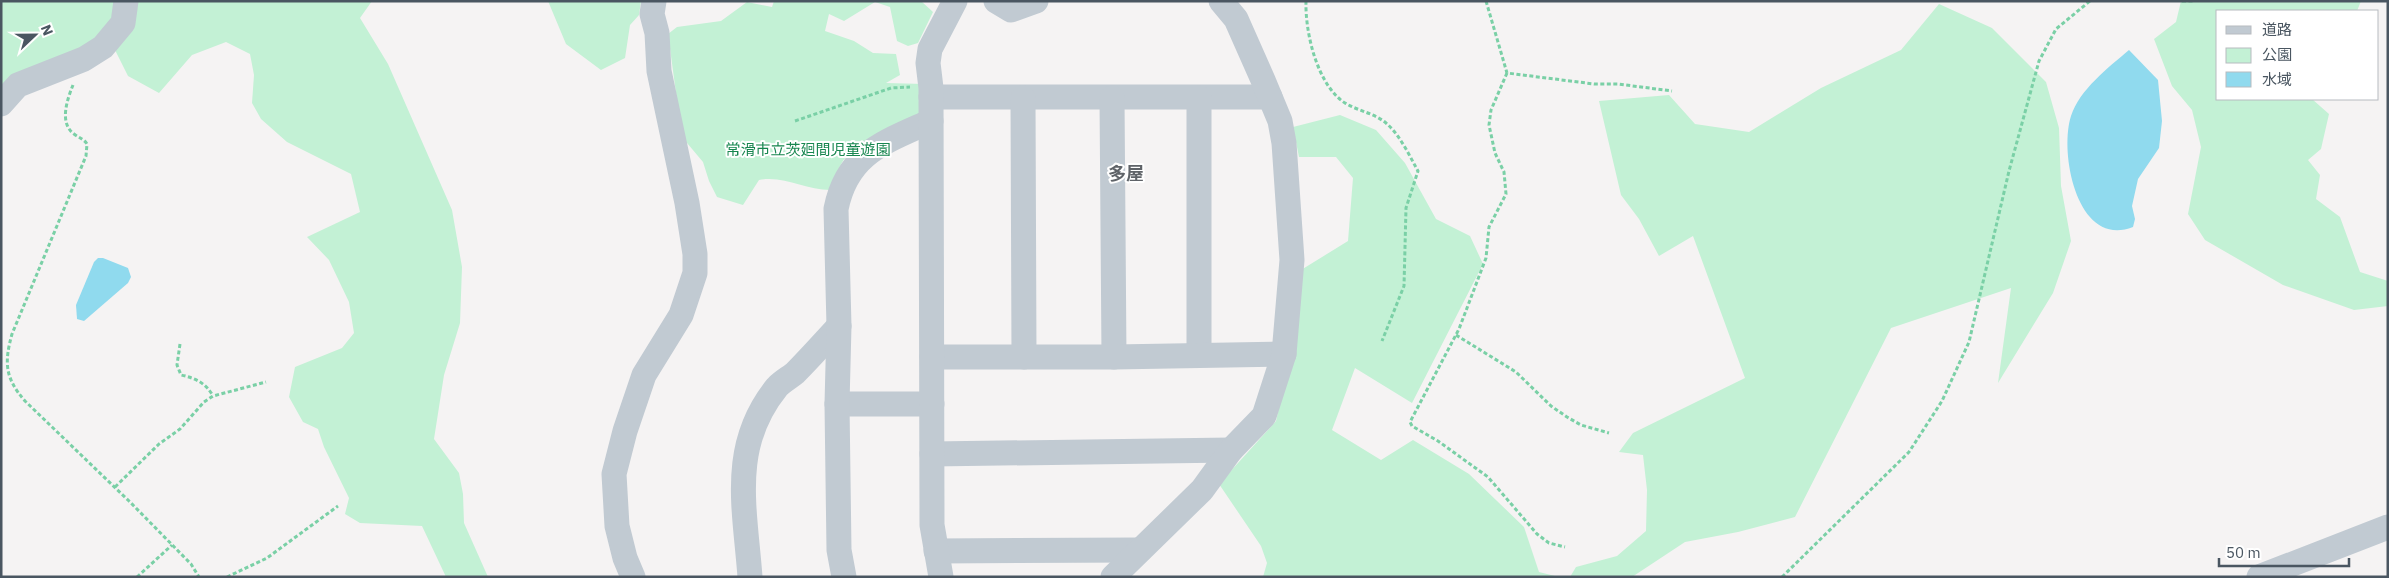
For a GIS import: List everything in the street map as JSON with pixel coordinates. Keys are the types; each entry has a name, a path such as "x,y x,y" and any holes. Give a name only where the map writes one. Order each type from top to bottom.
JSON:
{"street":[{"path":"1,104 18,86 84,59 103,47 124,23 126,1"},
{"path":"632,577 617,526 614,474 625,431 644,375 681,314 695,273 695,254 687,203 659,71 656,33 652,14 654,1"},
{"path":"941,577 932,524 931,102 928,63 930,49 955,1"},
{"path":"996,1 1011,10 1036,1"},
{"path":"1113,577 1202,490 1231,450 1264,416 1284,354 1292,260 1289,197 1280,121 1236,19 1221,1"},
{"path":"844,577 839,550 837,404 839,326 836,209 843,185 855,166 874,148 931,102 1023,98 1270,97"},
{"path":"1023,98 1024,357"},
{"path":"1112,98 1114,357"},
{"path":"1199,98 1199,355"},
{"path":"750,577 744,521 743,486 745,458 752,431 760,412 776,389 793,375 839,326"},
{"path":"932,357 1114,357 1284,354"},
{"path":"837,404 932,404"},
{"path":"932,454 1231,450"},
{"path":"2259,577 2388,527"},
{"path":"936,551 1140,550"}],"path":[{"path":"1306,1 1310,41 1330,89 1347,104 1386,123 1395,133 1418,171 1406,208 1404,286 1382,342"},
{"path":"1486,1 1507,73 1491,110 1488,125 1495,153 1504,172 1506,194 1489,227 1486,258 1456,335 1410,422 1412,426 1438,441 1488,477 1537,534 1549,543 1565,548"},
{"path":"1782,577 1909,452 1942,401 1969,342 2009,171 2039,61 2056,29 2090,1"},
{"path":"2182,1 2193,1"},
{"path":"84,59 72,86 66,106 66,119 69,129 87,144 86,156 12,334 7,360 8,374 13,388 24,401 172,544 191,564 199,577"},
{"path":"1507,73 1584,83 1618,84 1672,90"},
{"path":"795,121 891,88 931,102"},
{"path":"1456,335 1516,372 1551,406 1567,417 1589,427 1609,433"},
{"path":"180,344 177,365 181,375 199,381 208,387 213,396"},
{"path":"115,487 134,467 180,429 204,402 213,396 266,382"},
{"path":"227,577 267,558 338,506"},
{"path":"137,577 172,544"}],"green space":[{"path":"1,1 119,1 102,42 1,92"},
{"path":"131,1 372,1 360,18 388,64 452,210 462,267 460,323 444,375 434,439 459,473 463,494 464,523 488,577 446,577 422,526 360,523 345,514 349,498 324,447 318,429 303,422 289,397 295,367 342,348 354,333 349,302 329,260 307,237 360,212 351,174 287,142 261,119 252,103 254,75 250,54 226,42 192,55 159,93 128,76 114,48"},
{"path":"548,1 641,1 639,15 630,25 625,58 601,70 566,44"},
{"name":"常滑市立茨廻間児童遊園","path":"774,1 921,1 933,12 918,43 908,46 897,41 890,7 875,2 844,21 829,14 825,31 854,41 873,53 896,54 900,75 886,83 924,84 924,111 861,143 841,164 833,190 823,190 787,181 759,180 743,205 717,197 703,162 682,137 668,34 677,27 721,21 747,2 772,7"},
{"path":"2181,1 2361,1 2357,10 2216,10 2216,100 2313,100 2329,114 2321,149 2308,160 2320,175 2316,199 2340,217 2360,272 2388,281 2388,306 2354,310 2283,285 2205,240 2188,214 2201,147 2192,110 2172,86 2154,39 2176,22"},
{"path":"1939,4 1992,28 2046,82 2059,128 2061,186 2071,241 2053,293 1998,383 2011,288 1891,328 1795,517 1738,532 1685,542 1632,577 1570,577 1576,567 1617,556 1646,531 1647,490 1643,455 1619,452 1633,433 1745,378 1693,236 1659,256 1639,219 1621,195 1599,101 1669,95 1695,124 1749,132 1821,88 1901,50"},
{"path":"1340,115 1376,130 1405,163 1436,219 1470,236 1483,264 1412,403 1355,368 1332,430 1381,460 1413,440 1469,474 1524,527 1539,572 1559,577 1263,577 1267,563 1261,546 1219,484 1276,421 1292,350 1301,270 1348,241 1353,178 1336,157 1299,157 1293,127"}],"water":[{"path":"2129,50 2158,80 2162,121 2159,148 2138,179 2132,206 2135,219 2133,227 2114,230 2098,224 2086,211 2076,194 2068,152 2068,132 2071,116 2081,97 2096,80"},
{"path":"98,258 103,258 128,268 131,277 128,283 84,321 77,319 76,305 94,262"}],"district":[{"name":"多屋","path":"1126,174"}]}
